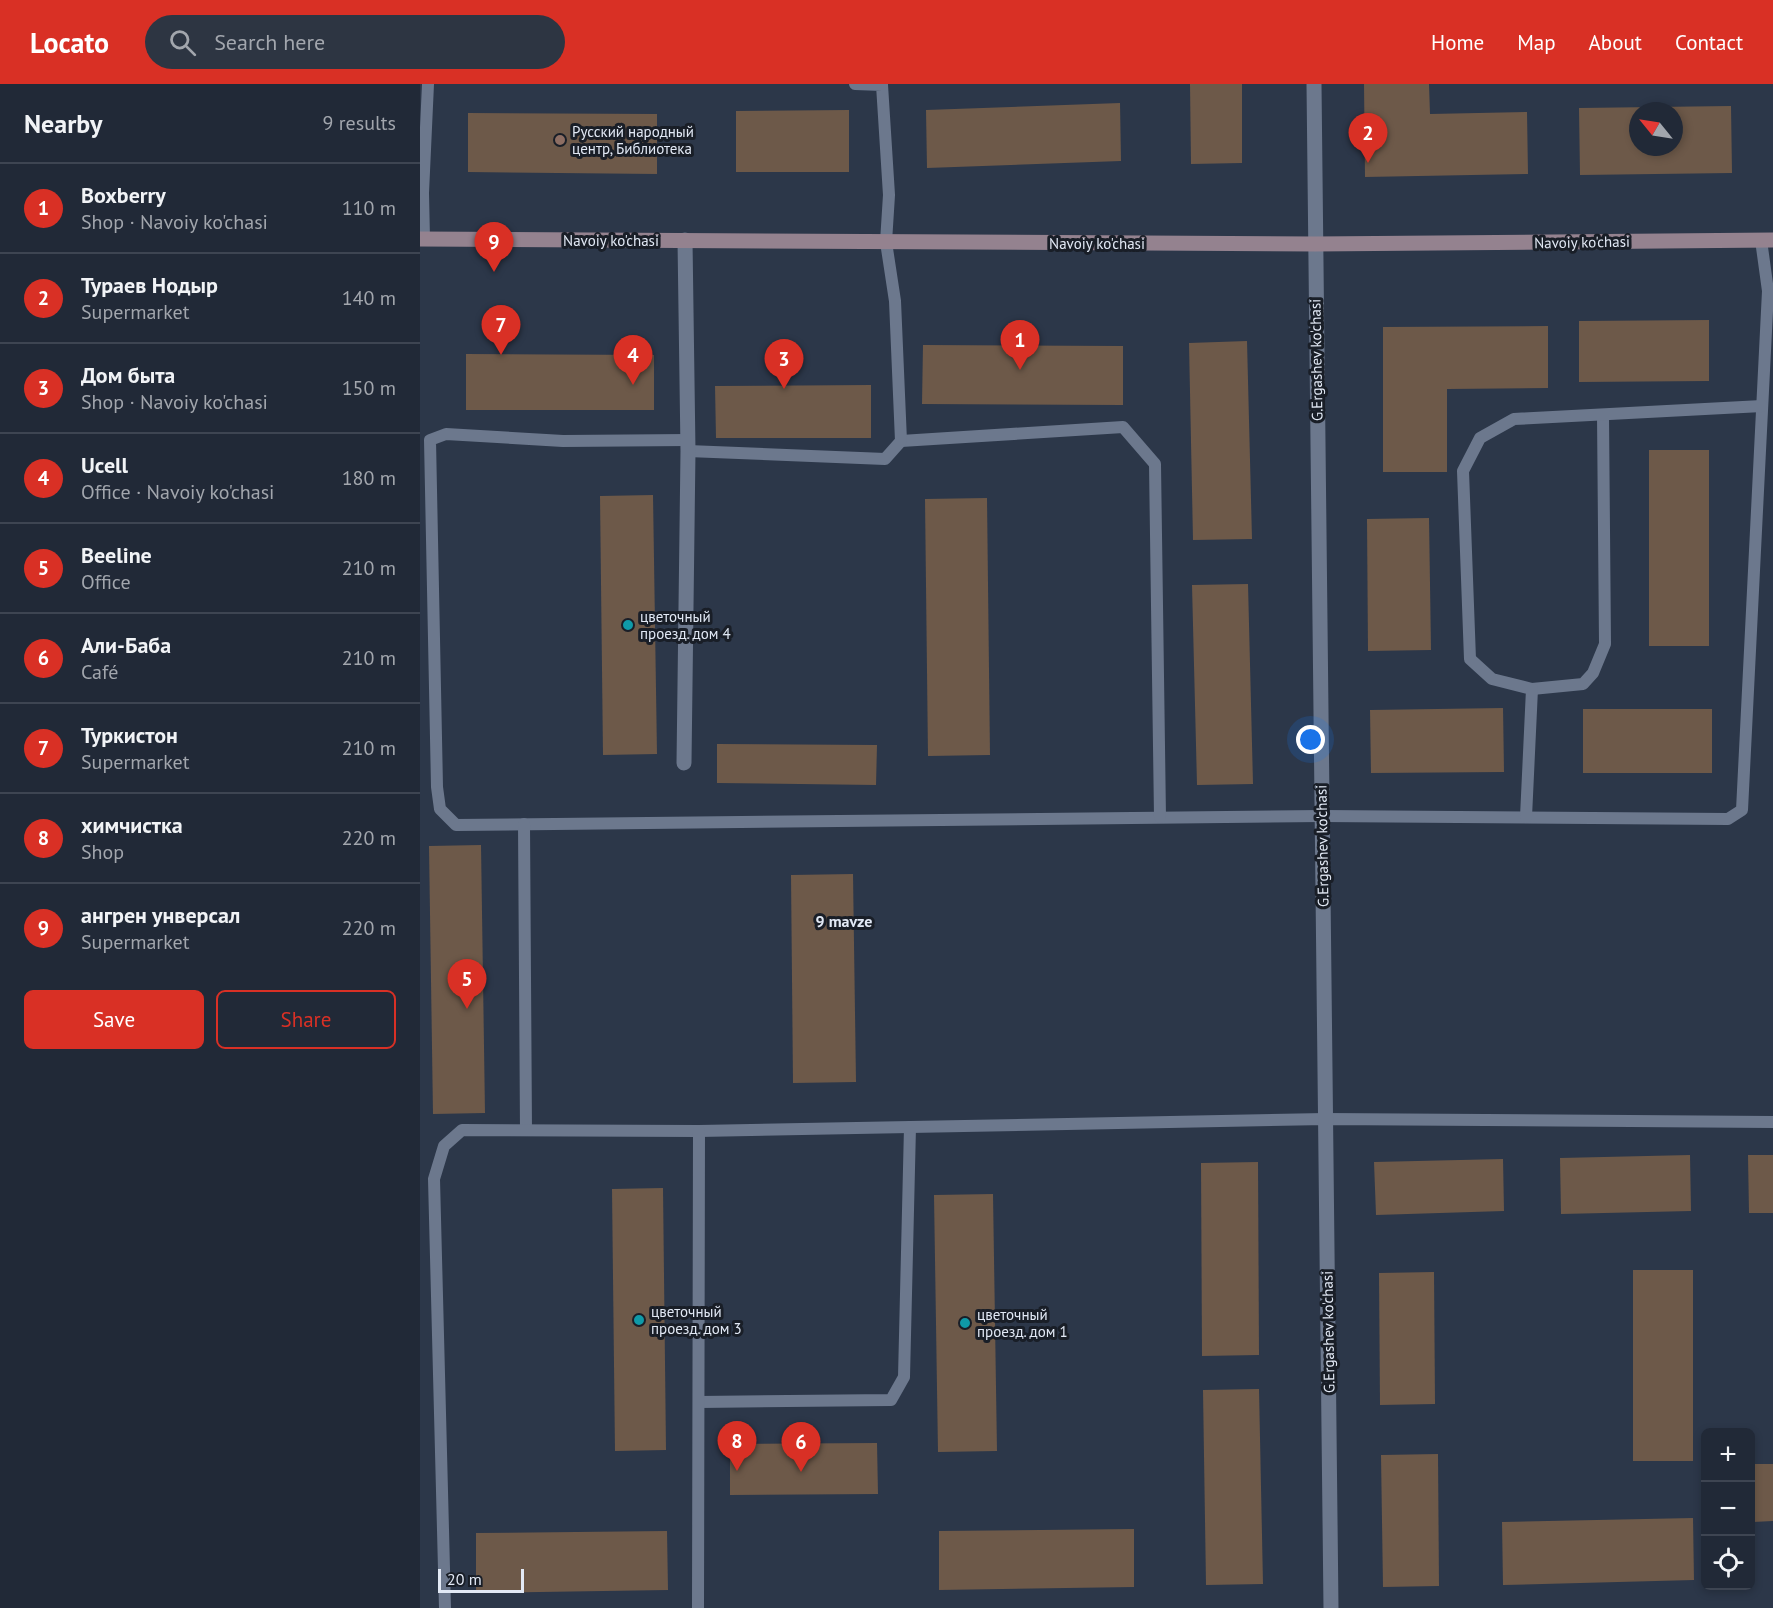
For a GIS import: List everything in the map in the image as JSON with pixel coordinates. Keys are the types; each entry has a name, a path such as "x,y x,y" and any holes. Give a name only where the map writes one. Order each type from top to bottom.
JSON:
{"main road":[{"name":"Navoiy ko'chasi","path":"422,239 1315,244 1767,240"}],"street":[{"name":"G.Ergashev ko'chasi","path":"1314,84 1331,1608"},
{"path":"684,763 688,445 685,240"}],"lane":[{"path":"422,239 428,84"},
{"path":"855,84 891,84"},
{"path":"882,85 889,195 886,242 895,301 902,441"},
{"path":"1160,817 1155,464 1123,427 902,441 885,459 688,445 446,434 430,440 436,787 440,809 456,825 1322,816 1728,819 1742,810 1768,291 1767,240"},
{"path":"1603,415 1605,644 1593,673 1583,684 1532,689 1492,679 1470,659 1462,471 1480,438 1514,419 1762,406"},
{"path":"1526,818 1532,689"},
{"path":"524,824 526,1130"},
{"path":"445,1608 434,1179 444,1146 462,1130 699,1131 1325,1119 1773,1122"},
{"path":"699,1402 891,1400 904,1377 910,1127"},
{"path":"698,1608 699,1131"}],"building":[{"path":"1190,84 1242,84 1242,163 1191,164"},
{"path":"1364,84 1429,84 1430,114 1527,112 1528,174 1365,177"},
{"path":"1120,103 1121,161 927,168 926,110"},
{"path":"1731,106 1732,173 1580,175 1579,108 1629,107 1629,156 1683,156 1683,107"},
{"path":"849,110 849,172 736,172 736,111"},
{"path":"468,113 657,114 657,174 468,172"},
{"path":"1709,320 1709,381 1579,382 1579,321"},
{"path":"1548,326 1548,388 1447,389 1447,472 1383,472 1383,327"},
{"path":"1247,341 1252,539 1193,540 1189,343"},
{"path":"923,345 1123,346 1123,405 922,404"},
{"path":"466,354 654,355 654,410 466,410"},
{"path":"871,385 871,438 716,438 715,386"},
{"path":"1649,450 1709,450 1709,646 1649,646"},
{"name":"цветочный проезд. дом 4","path":"653,495 657,754 603,755 600,496"},
{"path":"987,498 990,755 928,756 925,499"},
{"path":"1429,518 1431,650 1368,651 1367,519"},
{"path":"1248,584 1253,784 1197,785 1192,585"},
{"path":"1503,708 1504,772 1371,773 1370,710"},
{"path":"1583,709 1712,709 1712,773 1583,773"},
{"path":"717,744 877,745 876,785 717,783"},
{"path":"481,845 485,1113 433,1114 429,846"},
{"path":"853,874 856,1082 793,1083 791,875"},
{"path":"1690,1155 1691,1211 1561,1214 1560,1158"},
{"path":"1748,1155 1773,1155 1773,1213 1749,1213"},
{"path":"1503,1159 1504,1211 1376,1215 1374,1162"},
{"path":"1258,1162 1259,1355 1202,1356 1201,1163"},
{"name":"цветочный проезд. дом 3","path":"663,1188 666,1450 615,1451 612,1189"},
{"name":"цветочный проезд. дом 1","path":"993,1194 997,1451 938,1452 934,1195"},
{"path":"1633,1270 1693,1270 1693,1461 1633,1461"},
{"path":"1434,1272 1435,1404 1380,1405 1379,1273"},
{"path":"1259,1389 1263,1584 1206,1585 1203,1390"},
{"path":"877,1443 878,1494 730,1495 730,1444"},
{"path":"1438,1454 1439,1586 1383,1587 1381,1455"},
{"path":"1755,1464 1773,1464 1773,1521 1755,1522"},
{"path":"1693,1518 1694,1580 1503,1585 1502,1522"},
{"path":"1134,1529 1134,1587 939,1590 939,1531"},
{"path":"667,1531 668,1590 476,1593 476,1533"}],"place":[{"name":"Русский народный центр, Библиотека","path":"560,140"},
{"name":"Тураев Нодыр","path":"1368,163"},
{"name":"ангрен унверсал","path":"494,272"},
{"name":"Туркистон","path":"501,355"},
{"name":"Boxberry","path":"1020,370"},
{"name":"Ucell","path":"633,385"},
{"name":"Дом быта","path":"784,389"},
{"name":"цветочный проезд. дом 4","path":"628,625"},
{"name":"Beeline","path":"467,1009"},
{"name":"цветочный проезд. дом 3","path":"639,1320"},
{"name":"цветочный проезд. дом 1","path":"965,1323"},
{"name":"химчистка","path":"737,1471"},
{"name":"Али-Баба","path":"801,1472"}],"district":[{"name":"9 mavze","path":"844,921"}]}
